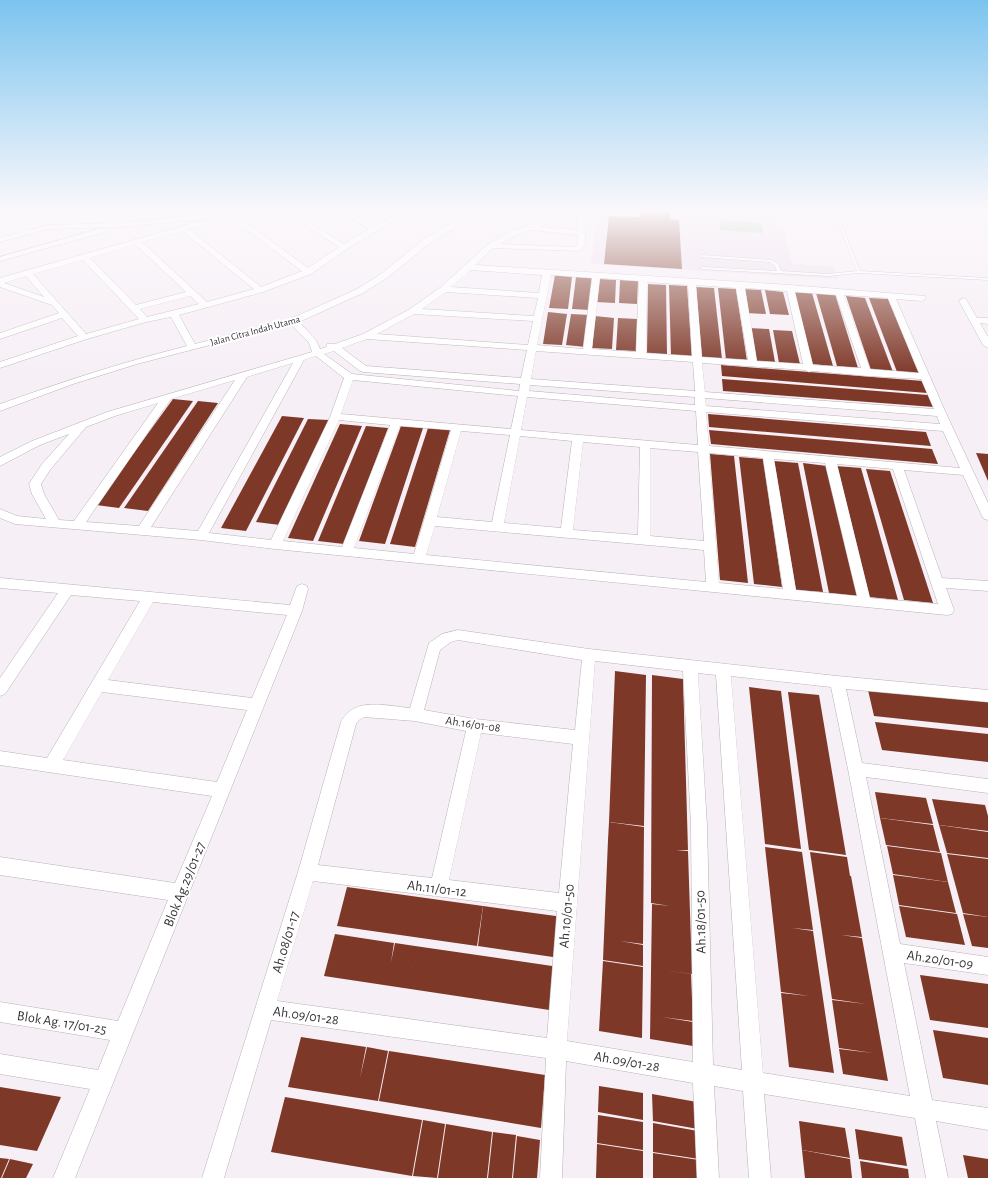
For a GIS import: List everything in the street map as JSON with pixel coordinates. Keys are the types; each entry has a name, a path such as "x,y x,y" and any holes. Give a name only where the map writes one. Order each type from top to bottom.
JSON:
{"street":[{"path":"0,283 57,265"},
{"path":"93,265 145,320"},
{"path":"162,265 205,305"},
{"path":"229,265 260,290"},
{"path":"299,265 308,272"},
{"path":"0,365 84,336 174,314 260,290 308,272 319,265"},
{"name":"Jalan Citra Indah Utama","path":"0,408 70,382 134,362 293,321 360,291 384,276 398,265"},
{"path":"0,462 36,443 111,414 300,359 366,336 413,311 444,289 468,266 922,298"},
{"path":"497,527 547,272"},
{"path":"28,273 84,336"},
{"path":"587,352 596,275"},
{"path":"641,356 643,278"},
{"path":"692,282 713,587"},
{"path":"0,283 55,304"},
{"path":"740,285 753,364"},
{"path":"790,288 809,369"},
{"path":"444,289 542,296"},
{"path":"839,292 867,373"},
{"path":"135,308 192,293"},
{"path":"891,296 942,413 947,428 988,516"},
{"path":"963,300 988,345"},
{"path":"413,311 538,319"},
{"path":"2,333 65,314"},
{"path":"174,314 192,347"},
{"path":"974,320 988,321"},
{"path":"293,321 313,342 317,353 349,377 523,394 947,428"},
{"path":"366,336 809,369 926,376"},
{"path":"313,342 335,347 363,369 700,396 942,413"},
{"path":"201,536 300,359"},
{"path":"142,532 244,375"},
{"path":"275,545 335,417 349,377"},
{"path":"77,526 168,398"},
{"path":"335,417 968,472"},
{"path":"346,552 396,422"},
{"path":"56,524 38,494 35,484 46,467 84,425"},
{"path":"419,559 457,427"},
{"path":"567,533 578,438"},
{"path":"644,540 645,444"},
{"path":"768,454 790,594"},
{"path":"830,460 865,602"},
{"path":"0,513 15,520 201,536 275,545 947,610 897,465"},
{"path":"430,521 710,546"},
{"path":"937,582 988,586"},
{"path":"0,583 295,611"},
{"name":"Blok Ag.29/01-27","path":"64,1178 295,611 302,589"},
{"path":"0,690 67,590"},
{"path":"51,766 148,597"},
{"path":"415,715 434,647 447,638 458,635 589,655 837,682 988,696"},
{"name":"Ah.10/01-50","path":"551,1178 556,1049 567,903 589,655"},
{"name":"Ah.18/01-50","path":"690,666 699,825 703,1074 708,1178"},
{"path":"723,670 760,1178"},
{"path":"837,682 856,770 937,1178"},
{"path":"98,685 257,705"},
{"name":"Ah.16/01-08","path":"363,711 415,715 475,726 582,738"},
{"name":"Ah.08/01-17","path":"213,1178 307,872 349,722 354,715 363,711"},
{"path":"438,888 475,726"},
{"path":"0,758 222,790"},
{"path":"856,770 987,789"},
{"path":"0,866 180,893"},
{"name":"Ah.11/01-12","path":"307,872 567,903"},
{"name":"Ah.20/01-09","path":"892,952 988,966"},
{"name":"Ah.09/01-28","path":"265,1009 556,1049 988,1119"},
{"name":"Blok Ag. 17/01-25","path":"0,1012 124,1032"},
{"path":"0,1064 104,1081"}],"lane":[{"path":"732,265 733,270"},
{"path":"777,265 779,272"},
{"path":"856,265 859,272"},
{"path":"702,268 828,275 859,272 988,279"}],"shaded area":[{"path":"607,265 806,265 834,267 838,279"}],"building":[{"path":"619,265 682,265 682,269"},
{"path":"555,275 572,277 568,309 549,308"},
{"path":"576,277 594,278 590,310 572,309"},
{"path":"599,279 616,280 615,303 596,302"},
{"path":"620,280 638,281 637,304 619,303"},
{"path":"648,284 666,285 667,355 647,354"},
{"path":"669,285 687,286 692,357 671,356"},
{"path":"696,287 714,288 722,359 701,358"},
{"path":"718,288 736,289 747,361 726,360"},
{"path":"743,289 761,290 766,314 747,313"},
{"path":"765,290 783,292 789,315 770,314"},
{"path":"794,292 812,293 833,366 812,364"},
{"path":"816,293 835,294 858,368 837,366"},
{"path":"846,296 865,298 893,372 871,370"},
{"path":"869,298 888,299 919,374 897,372"},
{"path":"548,312 567,314 562,345 543,344"},
{"path":"571,314 590,315 586,347 566,345"},
{"path":"595,316 614,318 612,349 592,348"},
{"path":"618,318 637,319 636,351 616,350"},
{"path":"749,328 769,329 775,362 754,361"},
{"path":"773,330 792,331 800,364 779,363"},
{"path":"721,365 923,381 927,393 722,376"},
{"path":"722,379 928,395 934,407 723,391"},
{"path":"173,399 193,401 119,508 96,505"},
{"path":"198,401 218,403 148,511 124,508"},
{"path":"708,414 926,432 931,446 709,427"},
{"path":"282,416 304,418 246,531 221,528"},
{"path":"308,419 329,420 280,525 256,522"},
{"path":"340,424 362,426 313,541 288,538"},
{"path":"366,426 388,428 344,544 318,541"},
{"path":"401,426 423,428 385,544 359,541"},
{"path":"428,428 450,430 415,547 390,544"},
{"path":"709,430 932,449 938,464 711,444"},
{"path":"976,453 988,454 988,481"},
{"path":"710,454 734,456 748,583 720,580"},
{"path":"739,457 763,459 782,587 754,584"},
{"path":"774,461 798,463 823,592 795,590"},
{"path":"803,463 827,466 858,596 829,593"},
{"path":"836,466 861,468 898,600 869,597"},
{"path":"866,469 890,471 933,603 904,600"},
{"path":"615,671 646,675 644,826 609,822"},
{"path":"652,675 683,679 688,850 676,850 688,851 692,974 663,970 691,974 693,1021 662,1017 693,1022 693,1046 650,1039 652,904 670,906 651,903"},
{"path":"749,687 781,691 801,849 765,844"},
{"path":"868,690 988,702 988,728 874,716"},
{"path":"788,692 819,695 846,855 809,850"},
{"path":"875,722 988,734 988,762 882,750"},
{"path":"875,792 926,798 933,824 880,818"},
{"path":"932,799 985,805 988,816 988,831 939,825"},
{"path":"880,818 933,825 940,852 886,845"},
{"path":"609,822 644,827 643,944 620,941 643,945 643,966 603,960"},
{"path":"939,825 988,832 988,858 947,853"},
{"path":"887,846 941,853 948,882 893,874"},
{"path":"765,847 802,852 813,930 792,928 813,931 834,1073 789,1067 781,993 809,996 781,992"},
{"path":"810,852 847,857 862,937 841,935 862,938 888,1081 843,1074 839,1049 873,1053 839,1048 832,1000 866,1004 832,999"},
{"path":"947,854 988,859 988,917 963,913"},
{"path":"893,875 948,882 956,913 899,905"},
{"path":"347,887 483,906 477,946 337,926"},
{"path":"483,906 563,917 560,958 478,946"},
{"path":"899,906 957,914 965,945 906,937"},
{"path":"963,914 988,917 988,948 972,946"},
{"path":"335,934 394,943 391,962 395,943 559,967 556,1011 324,976"},
{"path":"603,961 643,967 642,1038 599,1031"},
{"path":"920,975 988,984 988,1028 930,1020"},
{"path":"933,1030 988,1038 988,1085 943,1078"},
{"path":"301,1037 366,1047 360,1078 367,1047 388,1051 378,1101 288,1087"},
{"path":"389,1051 545,1075 541,1128 379,1101"},
{"path":"599,1086 643,1093 643,1120 598,1112"},
{"path":"0,1087 61,1097 37,1151 0,1145"},
{"path":"652,1094 697,1102 698,1129 653,1121"},
{"path":"285,1097 422,1120 412,1176 271,1152"},
{"path":"598,1115 643,1122 643,1150 597,1143"},
{"path":"423,1120 445,1124 437,1178 413,1176"},
{"path":"799,1121 845,1128 850,1158 802,1150"},
{"path":"653,1123 698,1131 699,1159 653,1152"},
{"path":"446,1124 492,1132 487,1178 438,1178"},
{"path":"855,1129 902,1137 907,1166 859,1159"},
{"path":"493,1132 516,1135 512,1178 488,1178"},
{"path":"517,1136 540,1140 537,1178 513,1178"},
{"path":"597,1144 643,1151 643,1178 596,1178"},
{"path":"802,1150 850,1159 852,1178 805,1178"},
{"path":"653,1153 699,1160 700,1178 653,1178"},
{"path":"963,1155 988,1159 988,1178 968,1178"},
{"path":"0,1158 9,1159 1,1178 0,1178"},
{"path":"10,1159 33,1164 26,1178 2,1178"},
{"path":"860,1161 908,1169 909,1178 862,1178"}]}
